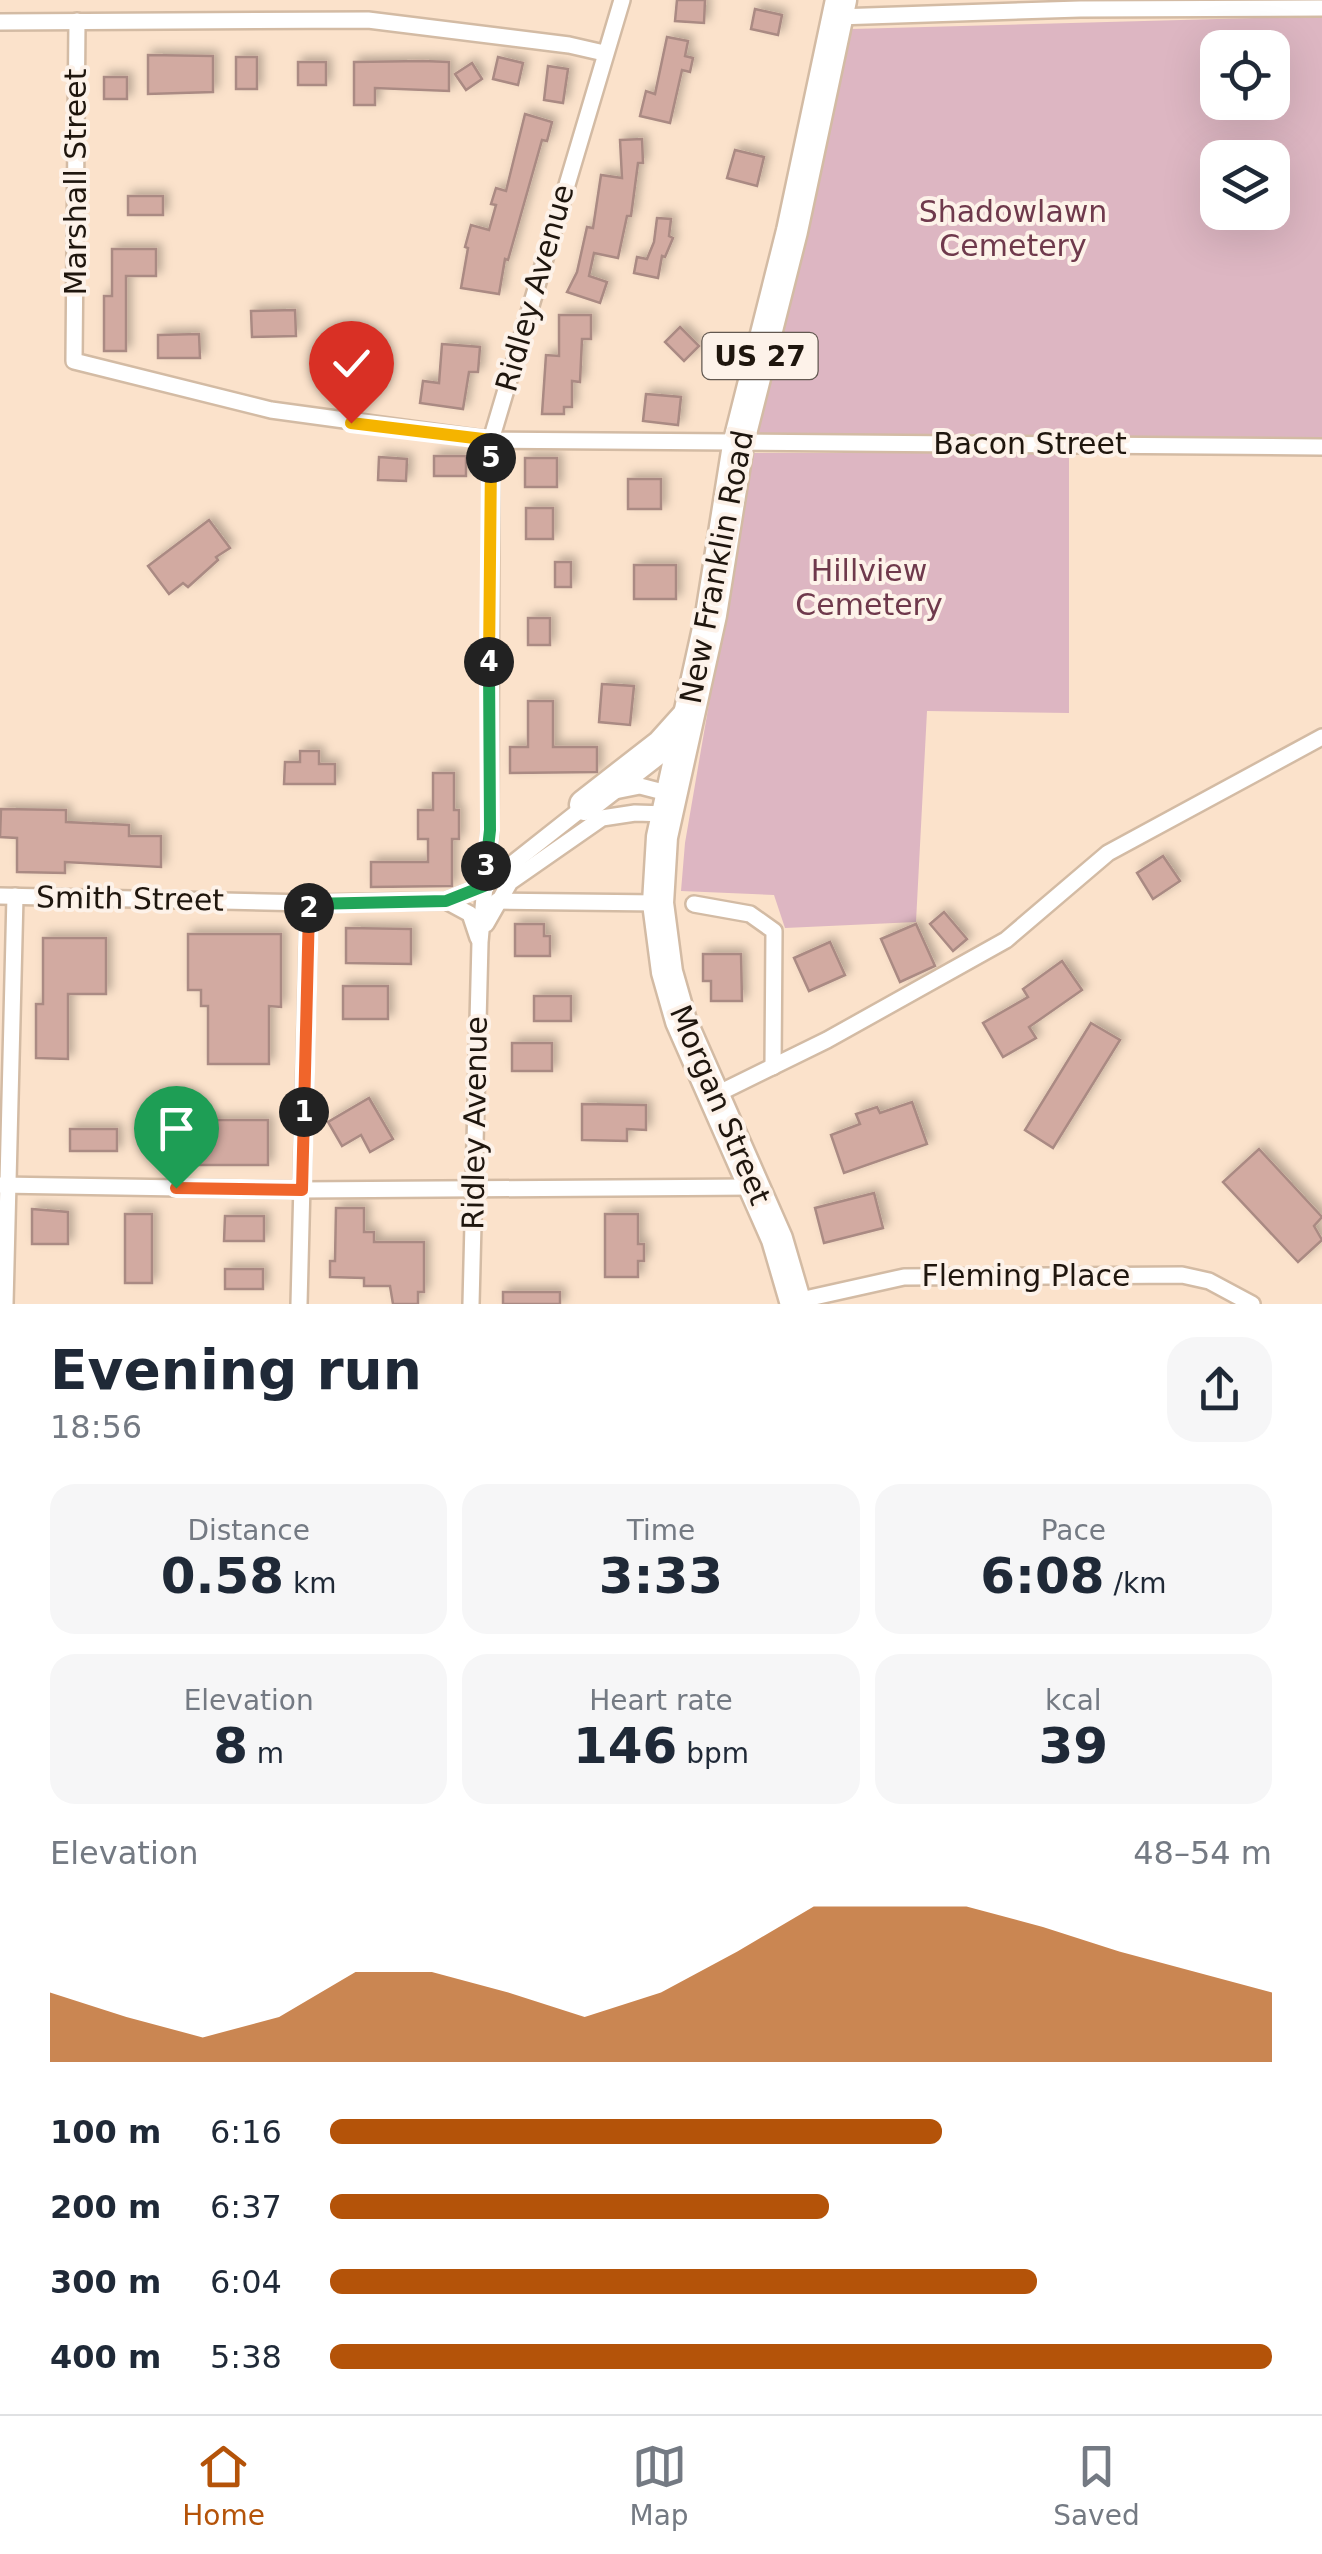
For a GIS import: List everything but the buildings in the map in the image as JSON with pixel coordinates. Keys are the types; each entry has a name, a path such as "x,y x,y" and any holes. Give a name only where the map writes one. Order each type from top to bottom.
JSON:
{"highway":[{"name":"New Franklin Road","path":"658,903 669,804 711,614 738,445 792,231 839,9"},
{"path":"582,819 690,714"},
{"name":"Morgan Street","path":"658,903 674,996 778,1239 796,1302"}],"street":[{"name":"Ridley Avenue","path":"471,1304 480,942 490,830 491,440 622,0"},
{"path":"839,9 1322,8"},
{"path":"0,22 368,20 604,53"},
{"name":"Marshall Street","path":"75,342 77,21"},
{"name":"Bacon Street","path":"75,342 74,361 271,410 491,440 1322,448"},
{"path":"715,1095 1006,940 1108,853 1322,737"},
{"path":"497,901 510,882 623,787 640,786 669,804"},
{"path":"582,819 635,813 669,804"},
{"name":"Smith Street","path":"8,896 309,904 446,901 484,886 582,819"},
{"path":"5,1304 8,896"},
{"path":"446,901 470,914 480,942"},
{"name":"Ridley Avenue","path":"480,942 497,901"},
{"path":"497,901 658,903"},
{"name":"Smith Street","path":"260,902 293,913 308,935"},
{"path":"299,1304 309,904"},
{"path":"694,904 750,914 774,932 773,1067"},
{"path":"4,1185 302,1190 754,1187"},
{"name":"Fleming Place","path":"796,1302 904,1277 1182,1275 1209,1282 1252,1304"}],"green space":[{"name":"Shadowlawn Cemetery","path":"1322,16 1322,438 754,435 851,29"},
{"name":"Hillview Cemetery","path":"752,453 1069,453 1069,713 927,711 916,922 785,928 774,895 681,891 685,843"}],"route":[{"path":"176,1188 302,1190 309,904 446,901 484,886 490,830 491,440 351,423"}]}
